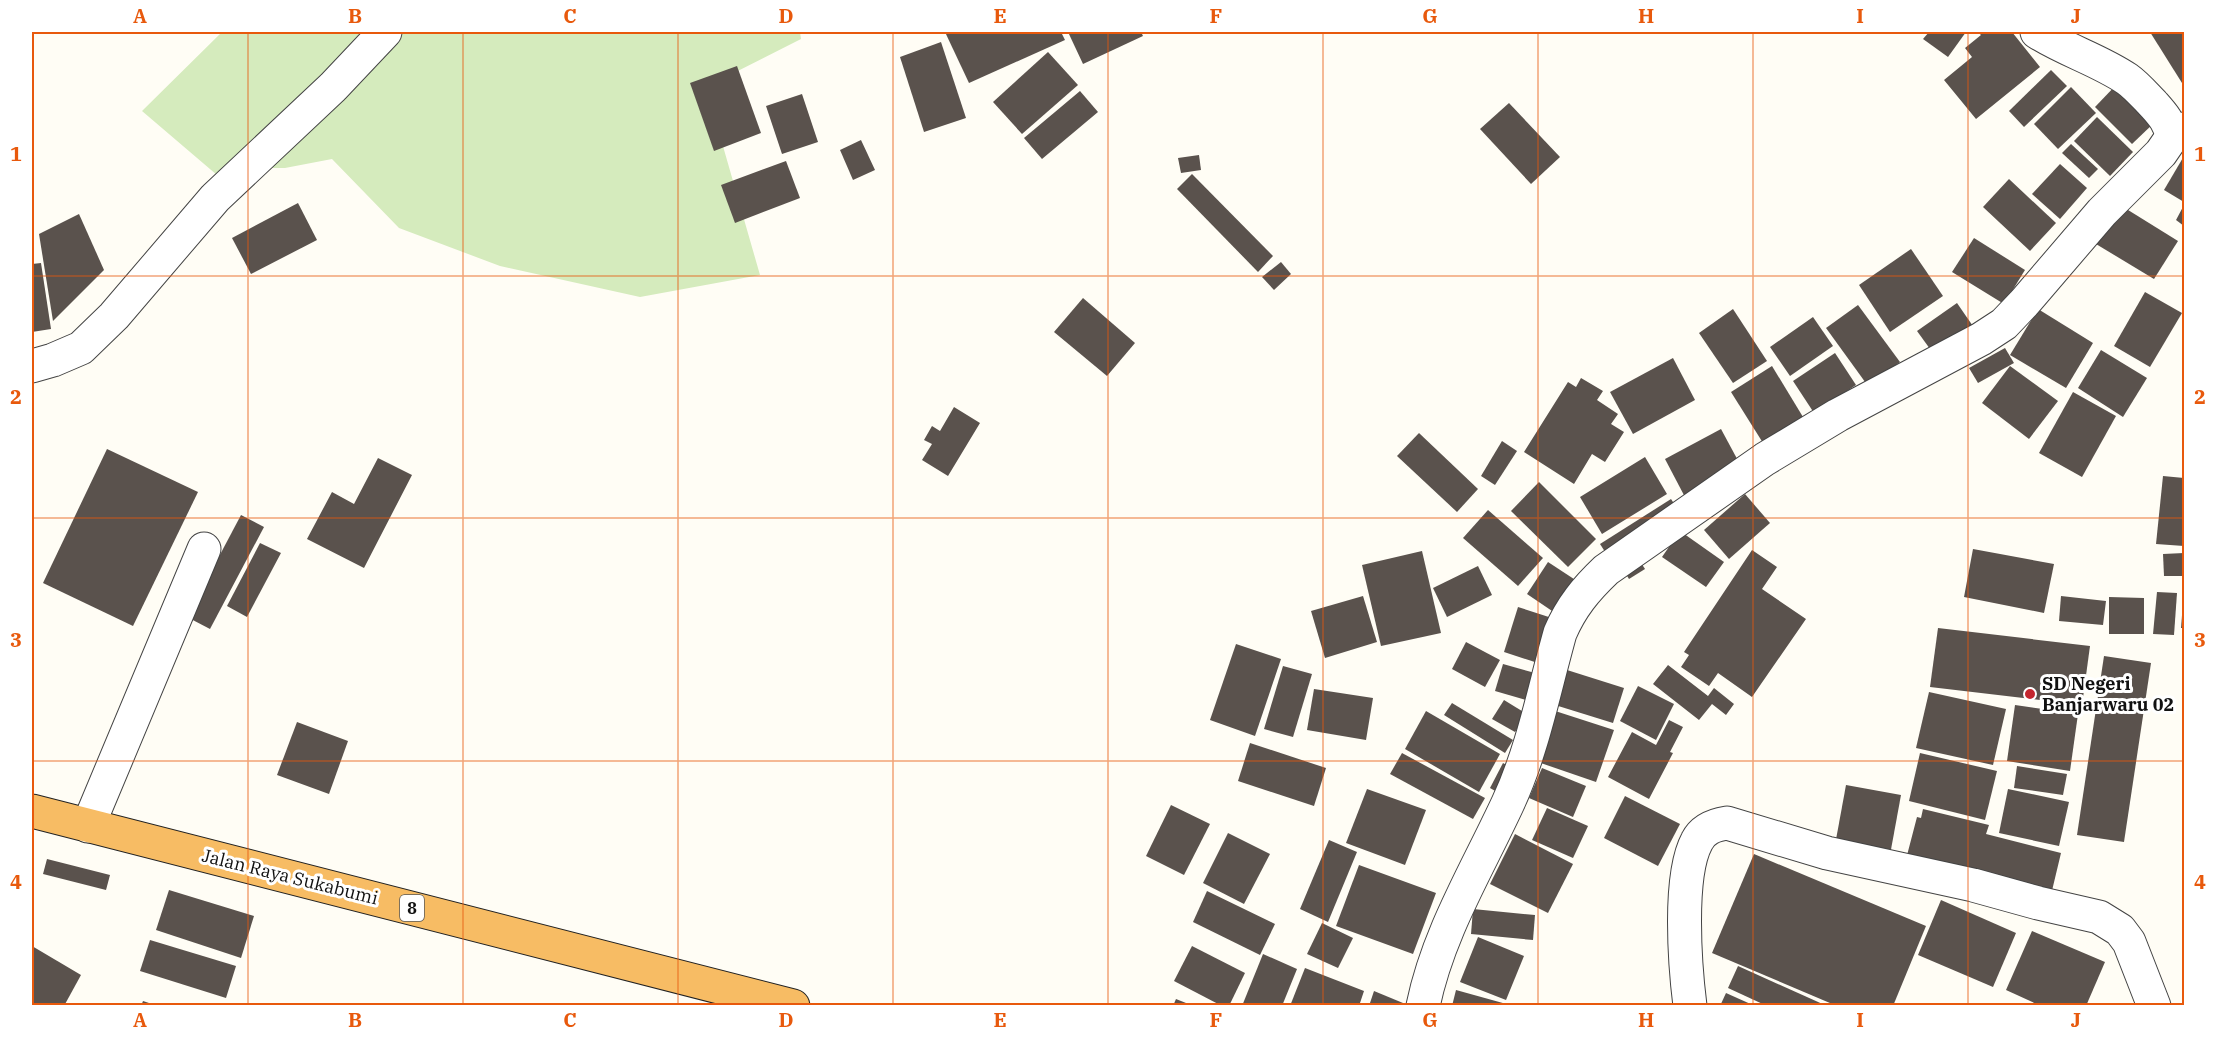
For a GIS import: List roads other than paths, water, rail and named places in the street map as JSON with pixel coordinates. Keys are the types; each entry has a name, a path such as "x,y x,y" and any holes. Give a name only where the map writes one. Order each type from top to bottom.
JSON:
{"highway":[{"name":"Jalan Raya Sukabumi","path":"32,811 793,1005"}],"street":[{"path":"32,366 81,348 114,316 215,198 333,87 385,32"},
{"path":"1423,1005 1442,938 1508,804 1522,769 1560,633 1570,611 1588,587 1615,564 1765,459 1838,415 1981,339 2004,324 2102,212 2178,133 2130,81 2037,32"},
{"path":"88,826 204,549"},
{"path":"1690,1005 1686,884 1691,856 1697,840 1705,832 1713,825 1727,824 1827,853 1973,885 2099,917 2120,930 2129,942 2154,1005"}],"place":[{"name":"SD Negeri Banjarwaru 02","path":"2030,694"}]}
